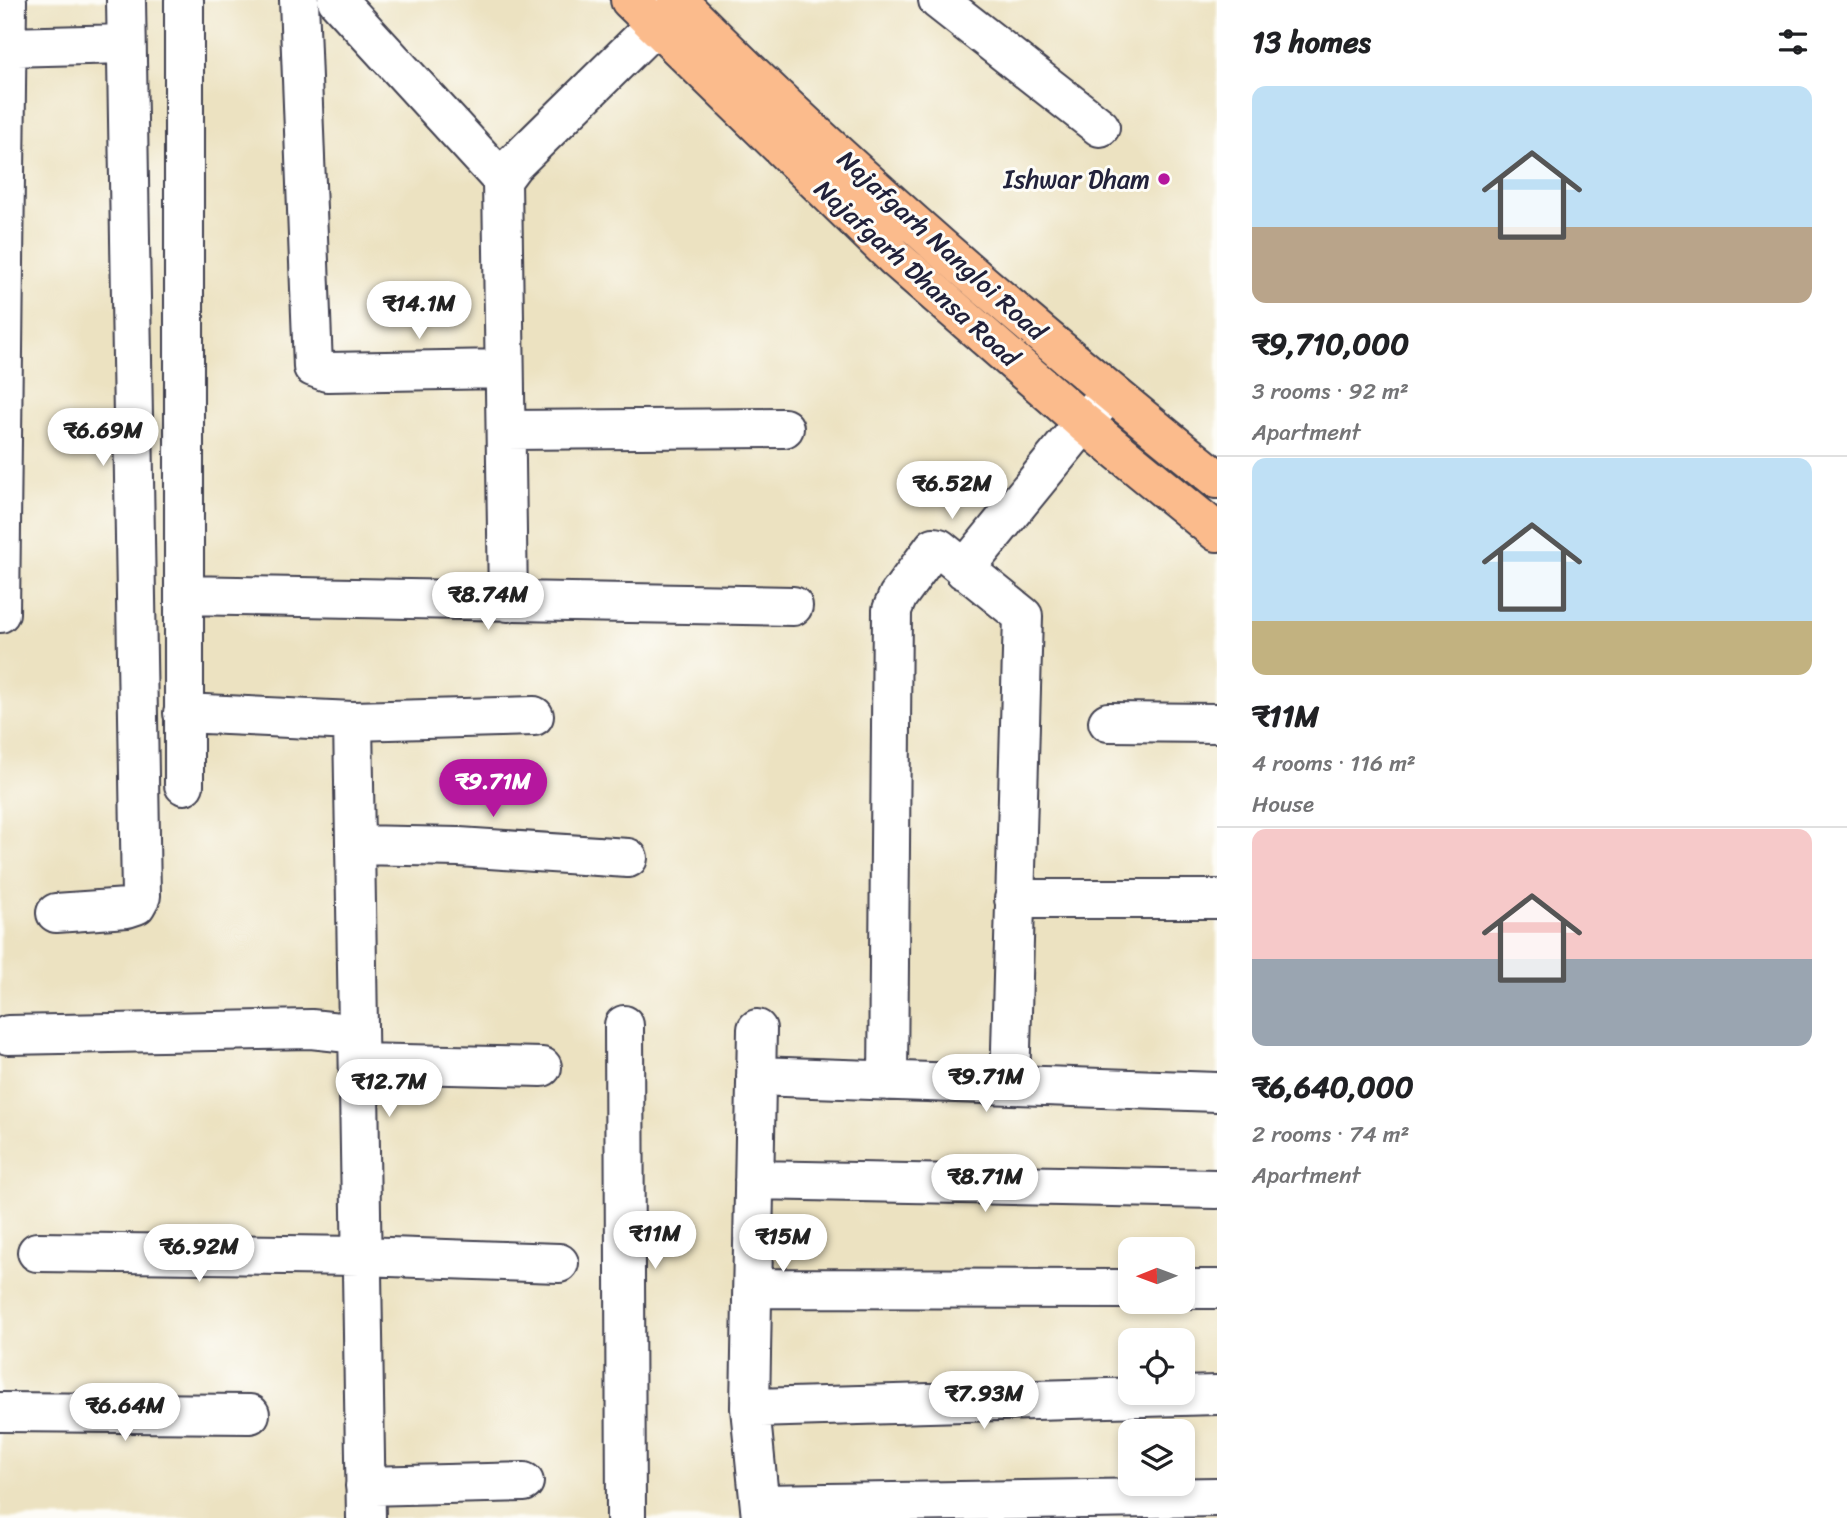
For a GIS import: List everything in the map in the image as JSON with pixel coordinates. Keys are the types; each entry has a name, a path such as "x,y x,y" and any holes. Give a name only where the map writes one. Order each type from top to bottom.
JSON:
{"main road":[{"name":"Najafgarh Nangloi Road","path":"665,6 922,232 1109,392 1217,479"},
{"name":"Najafgarh Dhansa Road","path":"665,6 895,258 1084,423 1217,532"}],"street":[{"path":"0,613 7,0"},
{"path":"56,913 127,908 136,905 141,896 126,0"},
{"path":"184,0 184,785"},
{"path":"299,0 313,367 327,372 505,369"},
{"path":"337,0 502,180"},
{"path":"938,0 1100,127"},
{"path":"508,602 502,180 665,6"},
{"path":"7,47 126,44"},
{"path":"964,570 1109,392"},
{"path":"506,430 784,428"},
{"path":"888,1081 892,610 898,596 934,547 939,548 1023,616 1010,1085"},
{"path":"184,595 793,606"},
{"path":"183,713 353,721 534,716"},
{"path":"353,721 366,1502 524,1482"},
{"path":"1108,722 1217,723"},
{"path":"355,845 460,847 628,858"},
{"path":"1014,899 1217,899"},
{"path":"624,1025 626,1518"},
{"path":"8,1035 311,1029 358,1049 542,1067"},
{"path":"757,1029 750,1408 761,1511 1217,1497"},
{"path":"756,1076 1217,1092"},
{"path":"754,1180 1217,1189"},
{"path":"37,1252 361,1256 559,1263"},
{"path":"753,1288 1118,1289"},
{"path":"1195,1289 1217,1289"},
{"path":"750,1408 1217,1395"},
{"path":"0,1412 250,1414"}],"place":[{"name":"Ishwar Dham","path":"1164,179"}]}
